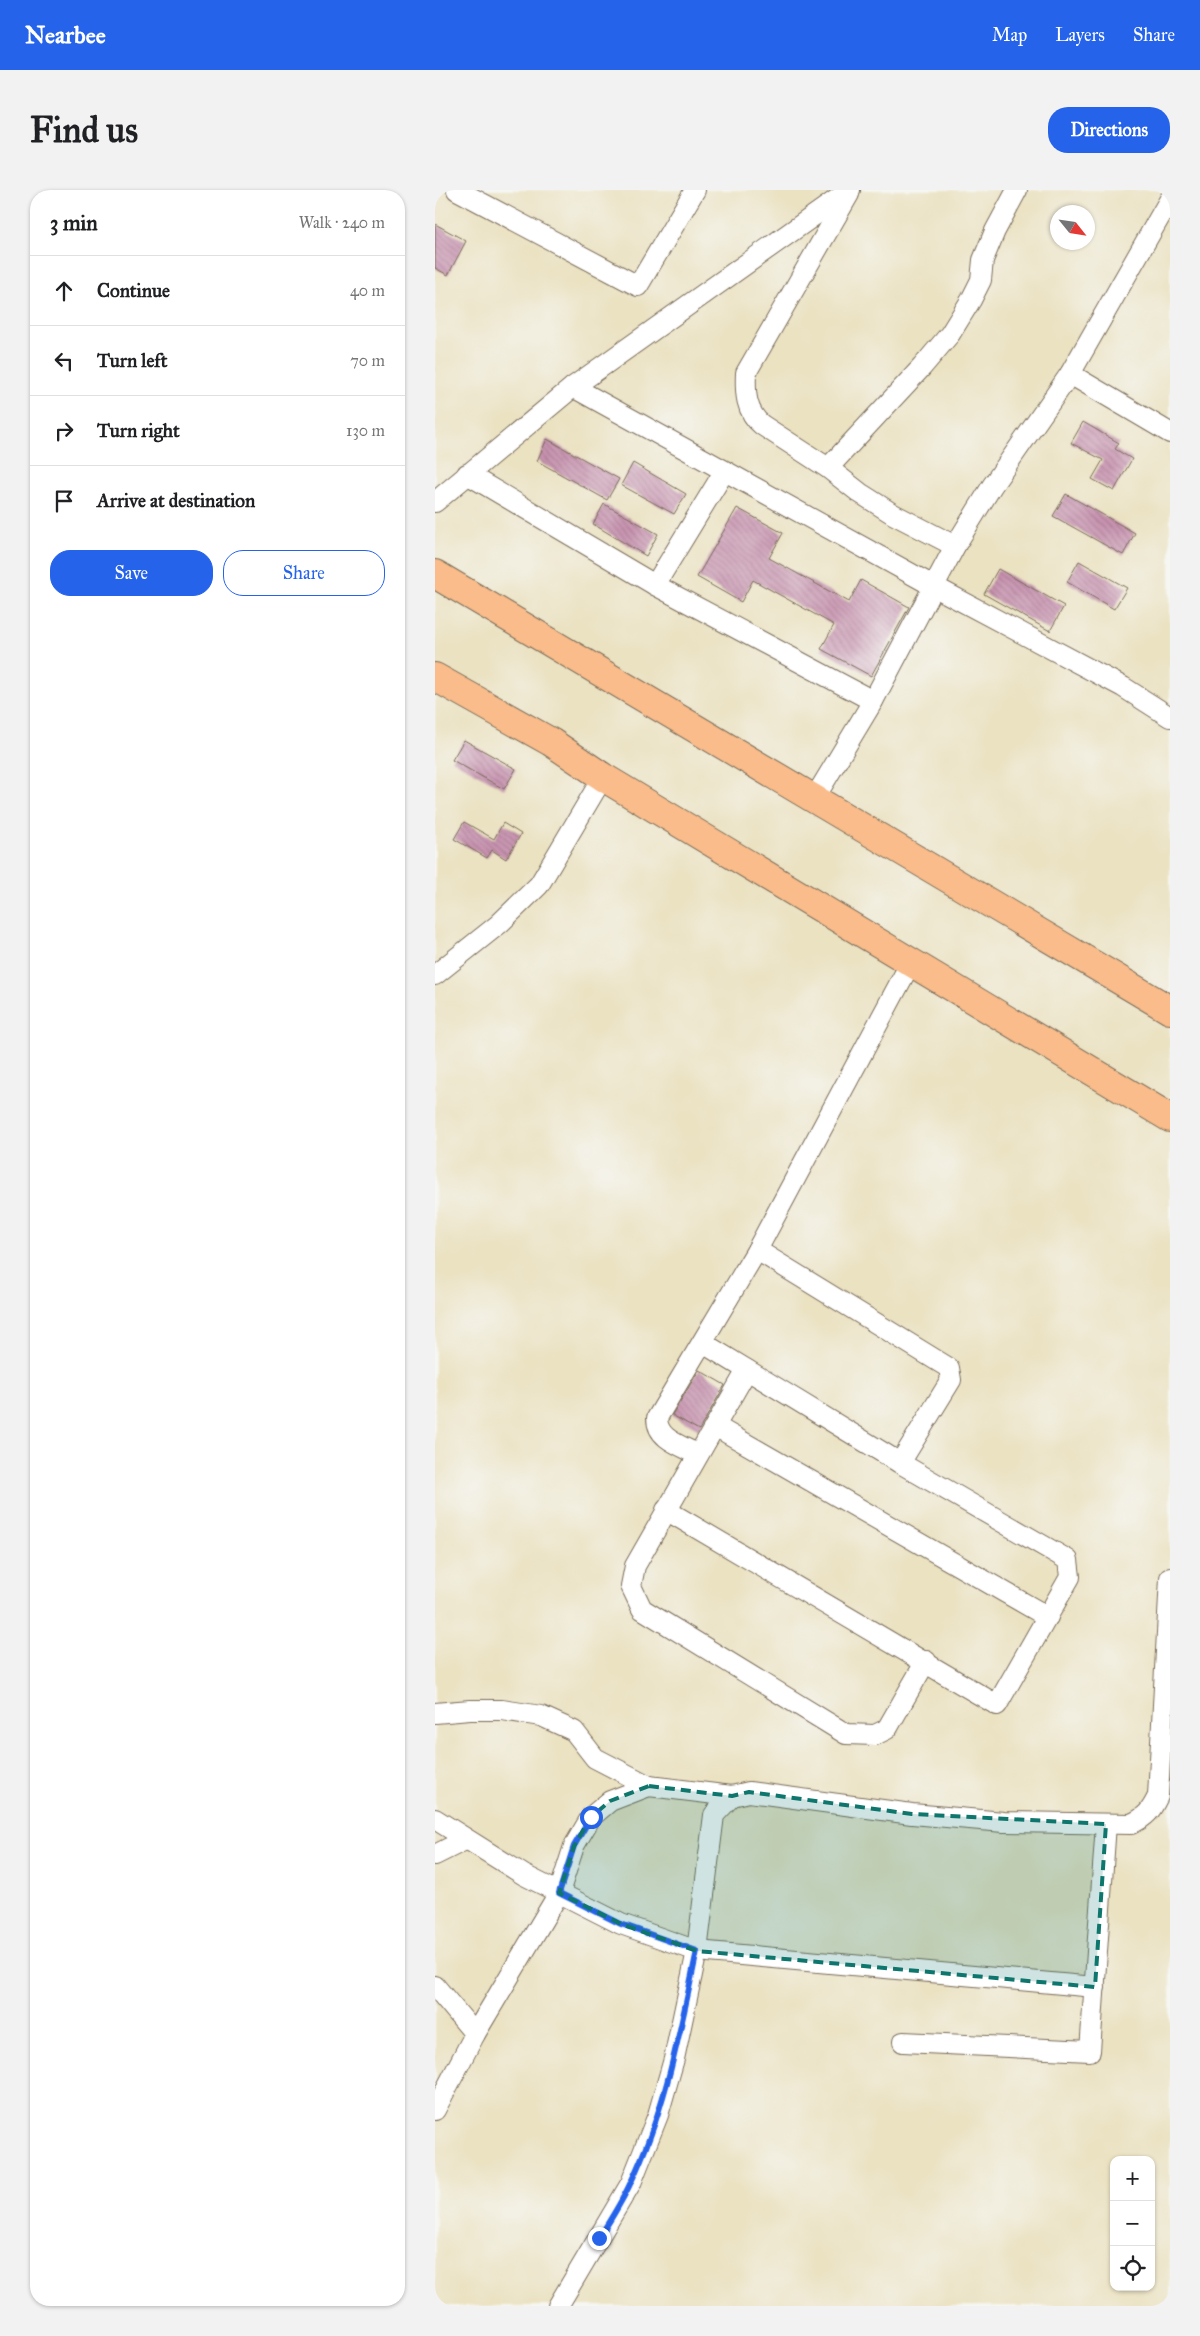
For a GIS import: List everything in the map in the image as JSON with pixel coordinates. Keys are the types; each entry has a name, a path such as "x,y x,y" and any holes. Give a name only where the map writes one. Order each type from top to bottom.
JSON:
{"highway":[{"path":"435,574 1170,1010"},
{"path":"435,677 551,742 603,776 1170,1118"}],"street":[{"path":"457,190 638,286 695,190"},
{"path":"435,502 573,387 851,190"},
{"path":"851,190 746,373 745,389 753,418 828,468 859,493 893,514 955,546"},
{"path":"828,468 922,367 949,334 971,300 981,280 983,260 995,230 1017,190"},
{"path":"814,799 873,701 955,546 992,486 1070,374 1170,199"},
{"path":"1070,374 1170,432"},
{"path":"573,387 724,472 1116,683 1170,717"},
{"path":"655,585 724,472"},
{"path":"467,474 655,585 873,701"},
{"path":"435,975 499,924 539,885 603,776"},
{"path":"697,1454 663,1436 657,1427 657,1418 757,1250 911,962"},
{"path":"757,1250 949,1368 951,1380 900,1463"},
{"path":"666,1510 926,1661 997,1705 1070,1577 1068,1560 900,1463 703,1343"},
{"path":"747,1370 697,1454 635,1566 631,1586 642,1609 847,1734 875,1735 887,1729 926,1661"},
{"path":"715,1426 1048,1618"},
{"path":"435,1713 503,1710 541,1716 574,1731 595,1758 649,1786 733,1796 749,1792 912,1814 1004,1822 1131,1824 1145,1817 1152,1809 1158,1796 1170,1578"},
{"path":"435,2110 475,2034 559,1893 574,1846 591,1817 610,1801 649,1786"},
{"path":"559,2306 631,2183 658,2115 674,2059 697,1951 714,1815 733,1796"},
{"path":"435,1819 465,1840 524,1875 559,1893 621,1924 697,1951 1095,1987"},
{"path":"903,2042 1090,2051 1106,1824"},
{"path":"435,1855 465,1840"},
{"path":"435,1986 475,2034"}],"highlighted area":[{"path":"649,1786 732,1796 749,1792 912,1814 1106,1824 1095,1987 697,1951 621,1924 559,1893 574,1846 591,1817 610,1801"}],"building":[{"path":"435,224 466,241 448,275 435,268"},
{"path":"1083,422 1119,443 1115,449 1132,459 1114,491 1092,479 1103,460 1071,443"},
{"path":"547,439 619,479 607,500 537,461"},
{"path":"633,463 686,494 674,514 621,485"},
{"path":"1066,494 1135,533 1123,555 1053,516"},
{"path":"604,504 658,534 646,556 593,524"},
{"path":"737,508 783,533 769,558 849,602 861,580 909,607 871,676 821,649 834,625 753,580 741,602 697,577"},
{"path":"1079,561 1127,588 1114,609 1067,582"},
{"path":"998,569 1064,606 1050,631 984,594"},
{"path":"464,740 516,769 504,789 452,760"},
{"path":"464,822 494,839 503,823 521,834 506,859 492,850 487,858 454,839"},
{"path":"699,1370 725,1385 699,1430 672,1415"}],"route":[{"path":"591,1817 574,1846 559,1893 621,1924 697,1951 674,2059 658,2115 631,2183 599,2238"}]}
